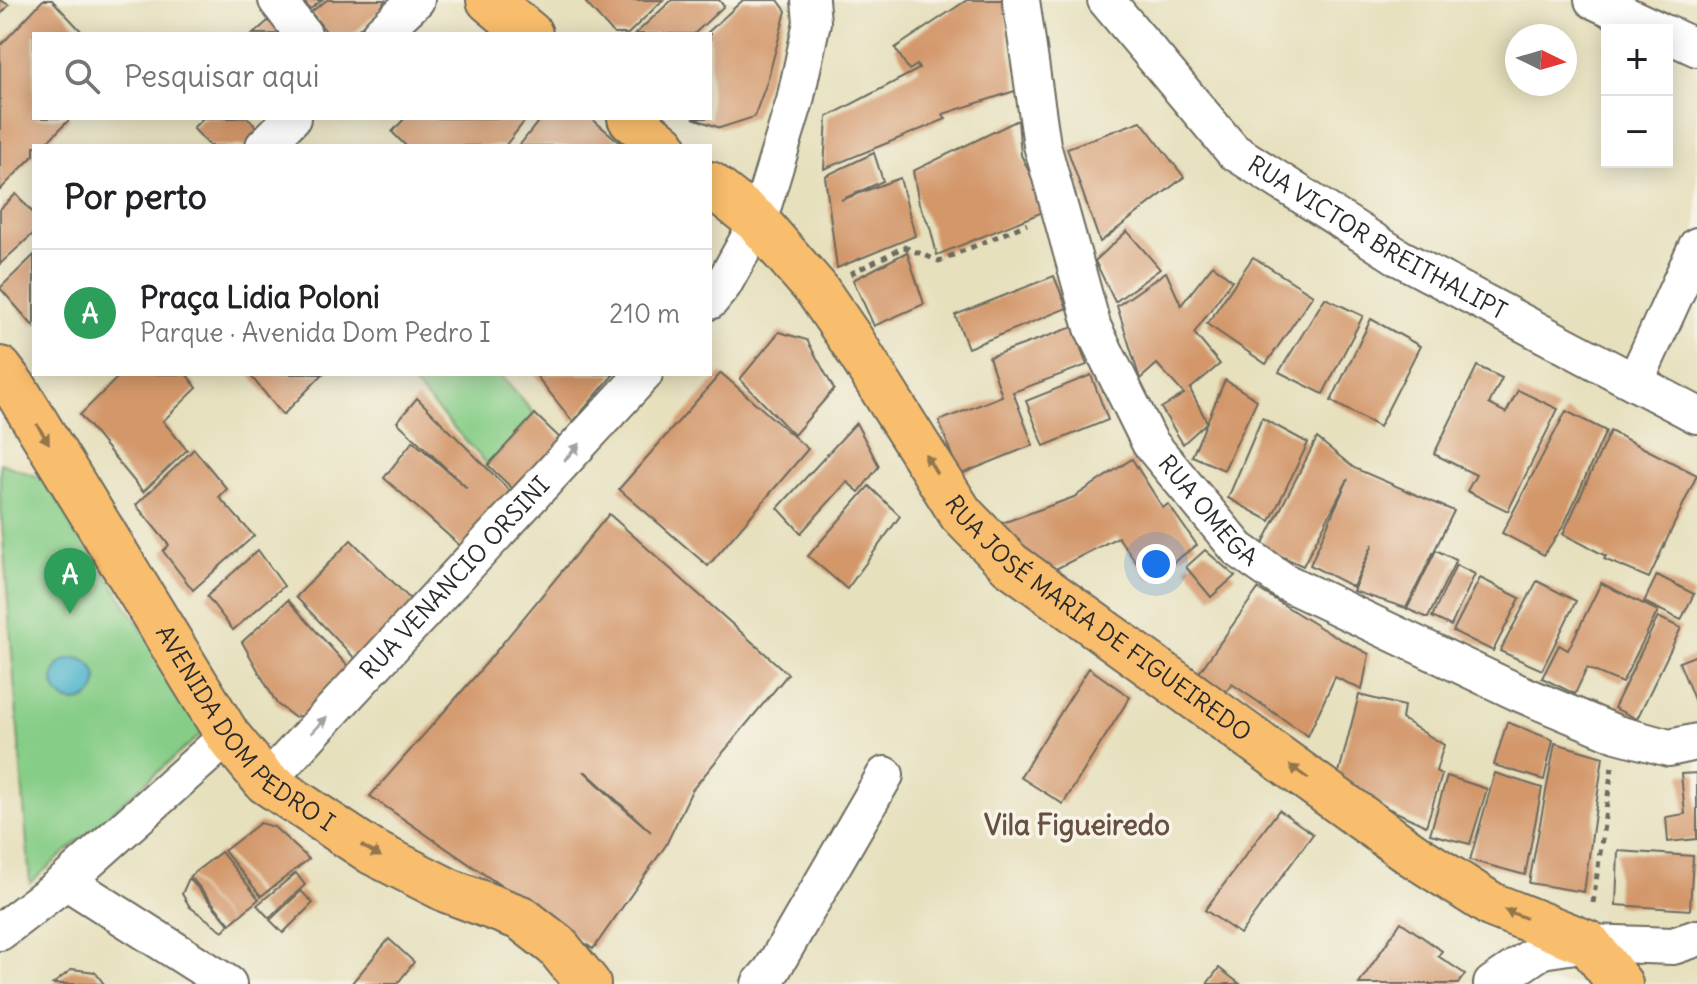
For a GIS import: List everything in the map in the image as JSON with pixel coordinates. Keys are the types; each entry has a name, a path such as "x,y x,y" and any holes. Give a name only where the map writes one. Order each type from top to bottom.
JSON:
{"main road":[{"path":"489,0 528,32"},
{"path":"632,120 662,144"},
{"name":"RUA JOSÉ MARIA DE FIGUEIREDO","path":"712,186 758,222 817,290 961,514 1010,564 1412,854 1492,905 1588,943"},
{"name":"AVENIDA DOM PEDRO I","path":"12,383 228,736 266,782 372,852 449,891 521,918 557,946 588,984"},
{"path":"1588,943 1620,984"}],"street":[{"path":"277,0 301,32"},
{"path":"382,32 416,0"},
{"path":"712,299 723,285 758,222 795,101 812,22 810,0"},
{"name":"RUA OMEGA","path":"1021,0 1042,145 1093,328 1150,443 1238,549 1285,582 1517,692 1617,734 1669,748 1697,742"},
{"name":"RUA VICTOR BREITHALIPT","path":"1106,0 1233,151 1400,258 1697,415"},
{"path":"1593,0 1645,24"},
{"path":"1673,37 1697,48"},
{"path":"266,144 290,120"},
{"path":"1635,382 1697,246"},
{"name":"RUA VENANCIO ORSINI","path":"266,782 642,376"},
{"path":"0,932 66,881 228,736"},
{"path":"760,984 772,970 885,775"},
{"path":"66,881 228,984"},
{"path":"1492,984 1542,950 1588,943 1673,946 1697,938"}],"path":[{"path":"817,290 904,247 939,261 1060,210"},
{"path":"1588,943 1617,734"}],"green space":[{"path":"406,376 501,376 535,414 488,465"},
{"path":"0,463 44,479 207,729 30,883 0,499"}],"water":[{"path":"75,658 91,664 97,680 91,696 75,702 59,696 53,680 59,664"}],"building":[{"path":"0,0 9,5 0,15"},
{"path":"43,0 52,0 82,32 32,32 32,120 69,120 45,144 32,144 32,157 0,190 0,46"},
{"path":"303,0 322,0 310,9"},
{"path":"327,0 385,0 380,10 355,32 326,32 311,12"},
{"path":"590,0 663,0 630,32 612,32 586,3"},
{"path":"672,0 719,0 724,6 696,32 637,32"},
{"path":"743,0 778,0 786,11 754,117 720,128 698,120 712,120 712,32 708,32"},
{"path":"967,0 1006,0 1008,40 1018,90 943,114 946,119 824,169 827,117 919,69 917,65 909,70 895,48"},
{"path":"275,15 288,32 255,32"},
{"path":"201,120 250,120 261,132 248,144 208,144 193,128"},
{"path":"403,120 525,120 507,144 404,144 392,132"},
{"path":"539,120 593,120 622,144 521,144"},
{"path":"1018,120 1021,155 1034,182 1043,212 937,255 930,227 919,204 913,171"},
{"path":"1141,121 1184,177 1100,242 1067,148"},
{"path":"874,153 883,181 841,200 900,178 915,236 837,268 825,176"},
{"path":"16,194 32,212 32,235 0,264 0,209"},
{"path":"1127,231 1160,269 1115,302 1095,261"},
{"path":"907,252 924,304 874,326 853,280"},
{"path":"32,257 32,325 0,288"},
{"path":"1253,257 1313,295 1266,364 1207,324"},
{"path":"1213,265 1232,280 1194,333 1220,364 1190,389 1207,422 1183,444 1161,408 1184,394 1157,364 1140,379 1117,306 1166,272 1181,305"},
{"path":"1054,276 1067,308 968,348 955,315"},
{"path":"1325,298 1363,316 1323,394 1279,372"},
{"path":"1371,319 1420,346 1379,427 1331,401"},
{"path":"1073,327 1087,365 1013,392 1033,445 959,475 939,421 1002,396 989,357"},
{"path":"779,332 807,340 834,389 794,435 740,379"},
{"path":"1477,366 1502,378 1489,404 1506,413 1518,390 1558,409 1508,511 1467,491 1476,475 1434,454"},
{"path":"721,373 808,449 708,566 619,489"},
{"path":"1091,375 1108,420 1044,446 1026,401"},
{"path":"119,376 188,376 197,388 163,421 187,450 143,492 80,415"},
{"path":"251,376 321,376 283,415"},
{"path":"537,376 612,376 573,422"},
{"path":"1225,380 1257,400 1224,470 1192,456"},
{"path":"417,398 517,498 466,551 384,478 413,441 467,488 397,422"},
{"path":"1566,411 1606,431 1564,525 1544,555 1502,533"},
{"path":"535,414 565,443 518,494 488,465"},
{"path":"1262,418 1308,443 1270,521 1228,498"},
{"path":"856,423 879,466 859,492 847,482 801,533 778,508"},
{"path":"1610,431 1697,475 1649,578 1604,559 1606,556 1563,534"},
{"path":"1317,438 1354,468 1454,511 1406,608 1353,591 1373,544 1353,587 1310,565 1348,479 1303,566 1261,547"},
{"path":"194,449 227,489 219,497 254,536 193,590 163,551 169,545 136,505"},
{"path":"1132,459 1163,508 1168,504 1197,545 1149,580 1118,537 1048,573 997,525 1074,497"},
{"path":"869,486 900,516 847,589 808,556"},
{"path":"609,514 788,674 692,790 666,845 593,949 370,796 478,673","holes":["586,772 651,832 613,799"]},
{"path":"351,540 419,608 363,667 296,597"},
{"path":"258,550 284,586 233,630 207,596"},
{"path":"1205,550 1235,576 1211,597 1186,567"},
{"path":"1436,550 1456,560 1428,618 1407,609"},
{"path":"1456,565 1475,574 1451,626 1432,617"},
{"path":"1657,575 1694,594 1681,620 1644,602"},
{"path":"1480,578 1520,598 1493,651 1453,631"},
{"path":"1537,581 1576,601 1542,670 1500,651"},
{"path":"1601,583 1658,611 1622,683 1587,668 1575,694 1542,678 1559,645 1568,650"},
{"path":"1258,589 1369,654 1362,690 1335,677 1308,736 1232,684 1223,696 1196,677"},
{"path":"288,600 354,673 317,713 294,717 277,704 242,642"},
{"path":"1658,617 1681,628 1637,719 1614,708"},
{"path":"1697,655 1697,707 1679,662"},
{"path":"1089,668 1130,697 1063,804 1020,777"},
{"path":"1359,695 1404,706 1402,719 1444,745 1436,771 1442,775 1426,826 1336,784"},
{"path":"1507,722 1553,740 1544,780 1494,765"},
{"path":"1555,743 1603,757 1584,892 1529,883"},
{"path":"1495,773 1542,788 1525,875 1470,860"},
{"path":"1697,773 1697,839 1668,842 1666,817 1685,814 1681,774"},
{"path":"1447,776 1487,789 1470,844 1430,834"},
{"path":"1279,810 1313,834 1240,934 1205,910"},
{"path":"260,823 274,827 309,859 261,896 224,851"},
{"path":"1618,851 1693,856 1690,910 1616,905"},
{"path":"221,852 259,899 230,924 190,876"},
{"path":"296,873 305,885 269,918 257,905"},
{"path":"189,878 229,924 223,931 190,907 182,894"},
{"path":"301,891 313,903 283,933 270,920"},
{"path":"1401,922 1442,951 1438,956 1465,974 1458,984 1359,984"},
{"path":"389,939 414,962 397,984 351,984"},
{"path":"1219,968 1240,984 1207,984"},
{"path":"72,969 95,972 104,984 53,984"}],"place":[{"name":"Praça Lidia Poloni","path":"70,614"}],"district":[{"name":"Vila Figueiredo","path":"1077,825"}]}
